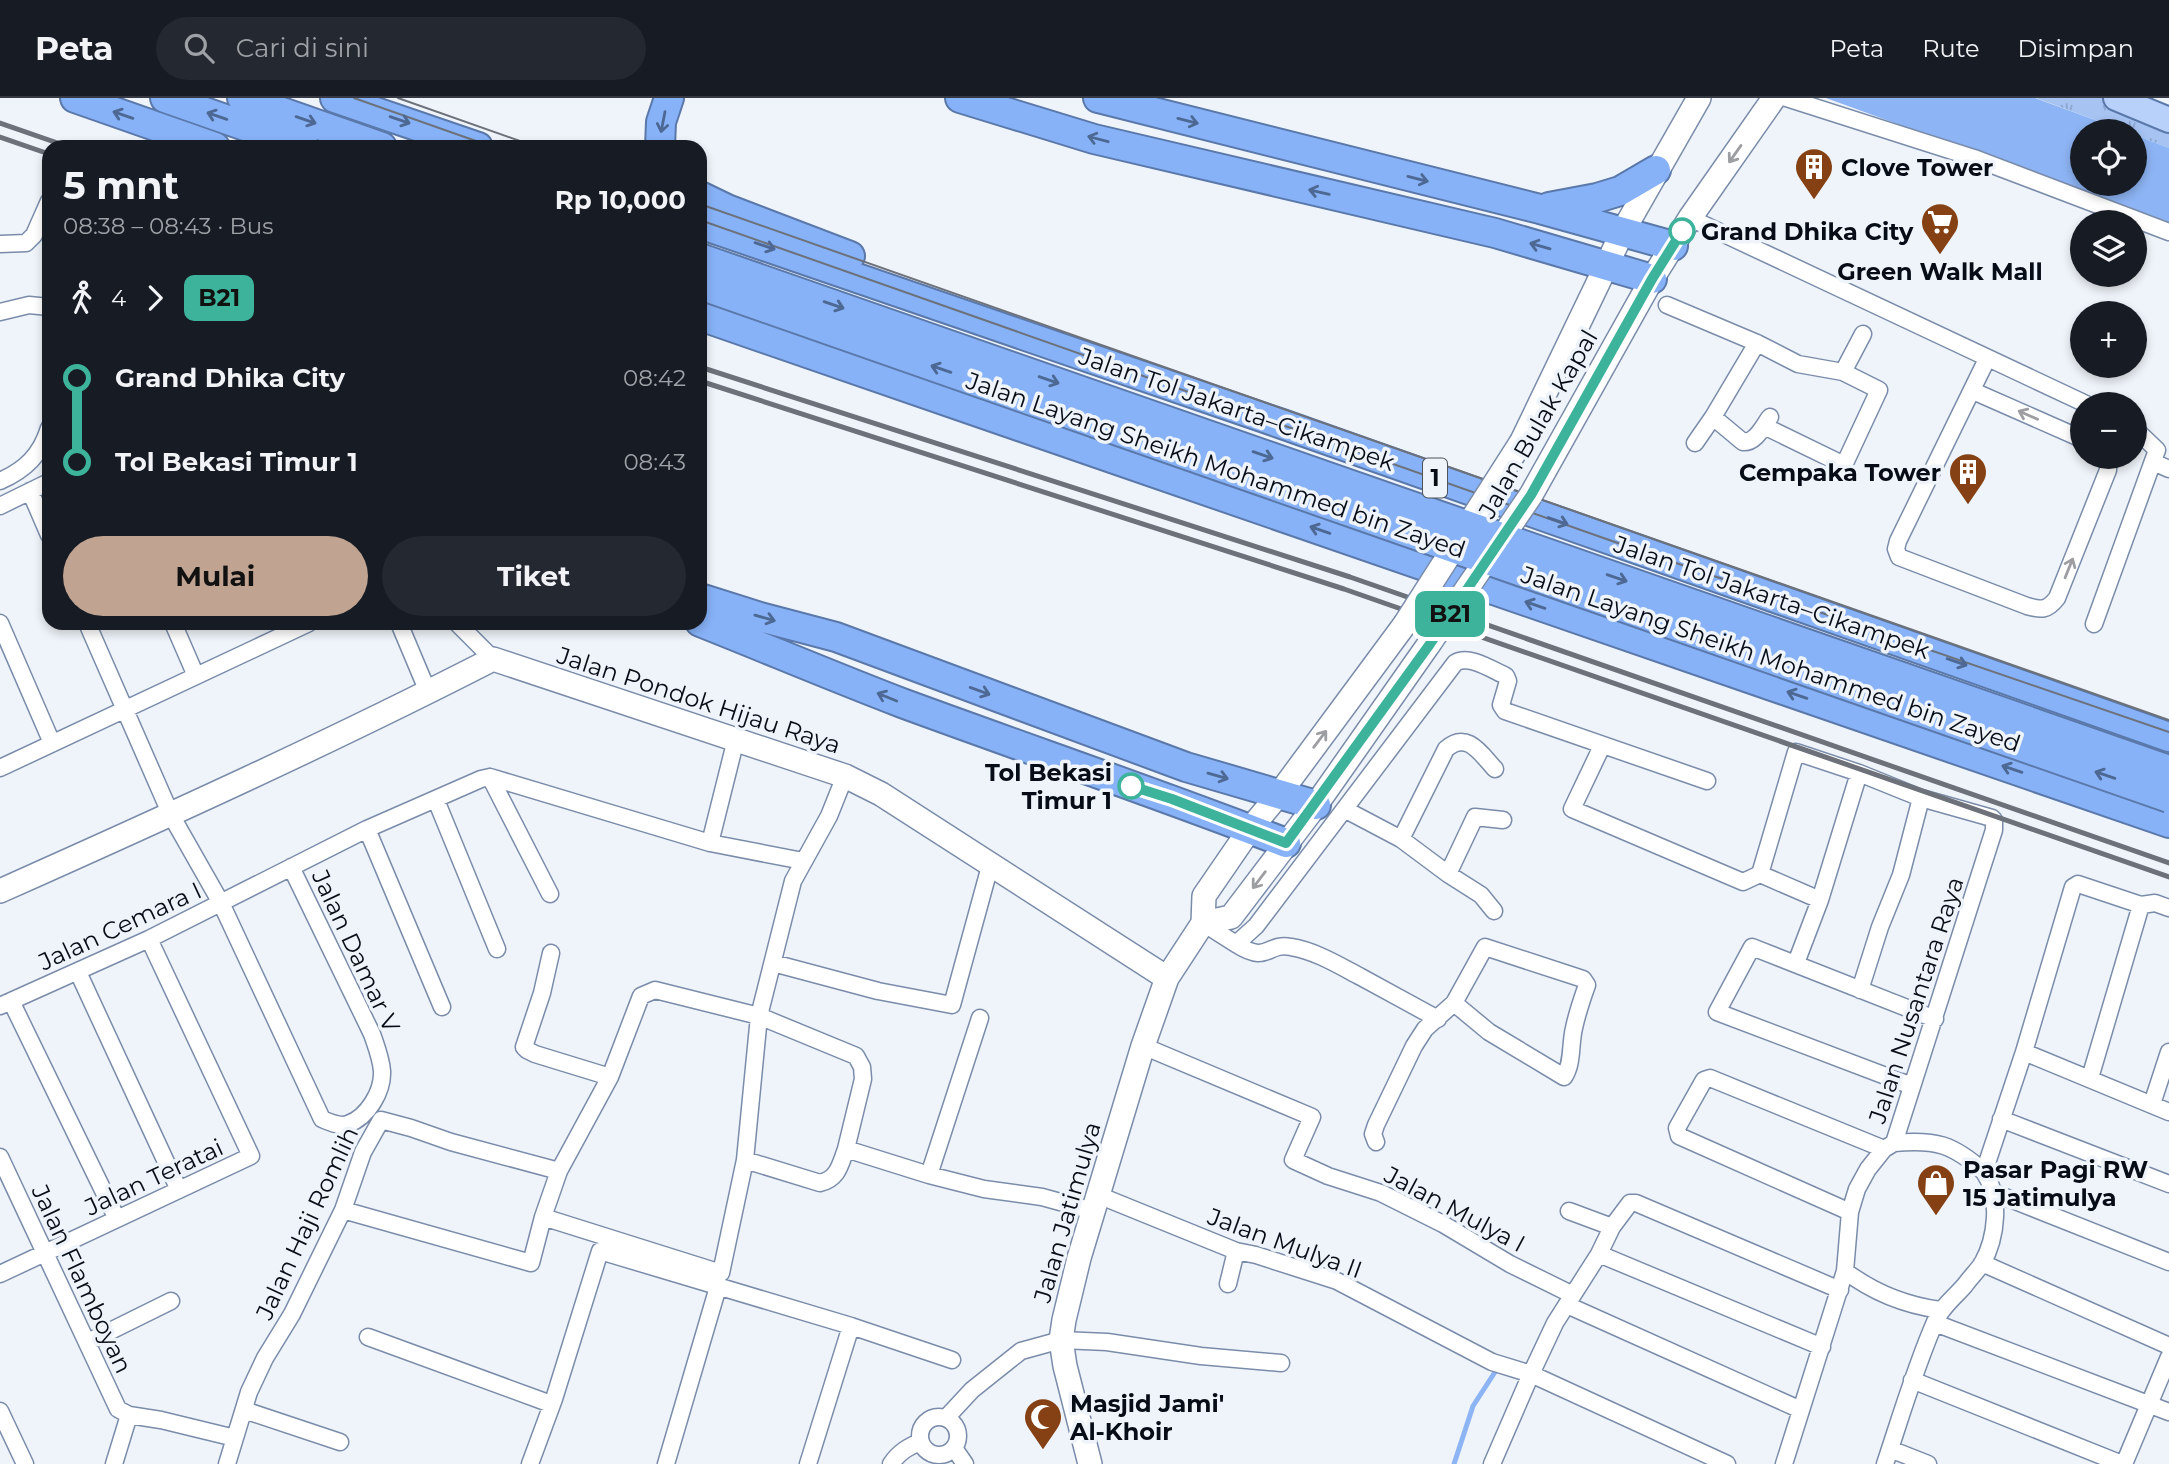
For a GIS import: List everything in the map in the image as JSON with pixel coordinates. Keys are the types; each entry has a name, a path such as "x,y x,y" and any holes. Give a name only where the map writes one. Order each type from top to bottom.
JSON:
{"highway":[{"path":"75,98 193,140"},
{"path":"165,98 285,140"},
{"path":"242,98 362,140"},
{"path":"335,98 458,140"},
{"path":"661,140 662,122 669,98"},
{"path":"960,98 1094,139 1495,233 1652,279"},
{"path":"1098,98 1623,230 1673,246"},
{"path":"1540,209 1620,191 1656,170"},
{"path":"707,199 1256,408 1282,424"},
{"name":"Jalan Tol Jakarta–Cikampek","path":"707,225 1282,424 2169,737"},
{"name":"Jalan Layang Sheikh Mohammed bin Zayed","path":"707,260 2169,771"},
{"name":"Jalan Layang Sheikh Mohammed bin Zayed","path":"707,287 2169,798"},
{"path":"707,318 2169,823"},
{"path":"707,599 760,617 836,637 1186,767 1316,805"},
{"path":"707,625 900,702 1172,799 1286,843"},
{"path":"1172,799 1186,767"}],"main road":[{"name":"Jalan Bulak Kapal","path":"1167,978 1203,923 1204,896 1250,829 1405,624 1522,441 1623,230 1699,98"},
{"name":"Jalan Bulak Kapal","path":"1203,923 1231,917 1316,805 1430,644 1531,495 1652,279 1690,218 1774,98"},
{"path":"2116,98 2169,120"},
{"path":"0,891 171,815 493,659"},
{"name":"Jalan Pondok Hijau Raya","path":"493,659 845,776 881,794 1167,978"},
{"name":"Jalan Jatimulya","path":"1090,1464 1061,1340 1067,1304 1096,1203 1143,1046 1167,978"}],"street":[{"path":"1786,98 1974,158 2169,232"},
{"path":"0,244 26,243 34,235 42,217"},
{"path":"1690,218 2070,397"},
{"path":"0,312 29,305 42,306"},
{"path":"1667,305 1757,343 1798,364 1843,372 1880,392 1845,463 1840,463 1767,421 1748,443 1743,442 1713,417"},
{"path":"1843,372 1863,334"},
{"path":"1695,443 1757,343"},
{"path":"1987,359 1898,541 1899,557 2026,606 2046,609 2057,598 2108,469"},
{"path":"1973,391 2070,434"},
{"path":"2094,624 2157,450 2147,440"},
{"path":"0,481 17,473 35,457 42,445"},
{"path":"2153,462 2169,469"},
{"path":"0,506 42,485"},
{"path":"30,491 42,519"},
{"path":"0,623 52,743"},
{"path":"90,630 171,815 221,903"},
{"path":"176,630 196,676"},
{"path":"271,630 275,639"},
{"path":"0,768 294,630"},
{"path":"402,630 429,692"},
{"path":"464,630 493,659"},
{"path":"1236,944 1256,926 1455,663 1460,660 1467,659 1507,677 1508,685 1501,705 1505,711 1707,782"},
{"path":"710,843 736,739"},
{"path":"1401,839 1451,744 1467,743 1495,769"},
{"path":"1602,746 1572,809 1743,882 1760,874 1797,751 1921,798 1901,875 1880,927 1860,990"},
{"path":"1796,962 1820,900 1859,773"},
{"path":"543,1217 721,1273 745,1160 759,1016 793,881 829,816 845,776"},
{"path":"490,777 710,843 803,861"},
{"path":"490,777 550,894"},
{"name":"Jalan Cemara I","path":"5,1003 149,939 367,829 490,777"},
{"name":"Jalan Nusantara Raya","path":"1784,1464 1840,1290 1845,1271 1850,1212 1857,1189 1868,1169 1889,1146 1912,1086 1994,830 1994,821 1988,816 1921,798"},
{"path":"436,800 497,949"},
{"path":"1346,810 1401,839 1481,895 1494,911"},
{"path":"1448,874 1475,817 1503,820"},
{"path":"367,829 442,1007"},
{"path":"773,962 878,991 952,1005 990,866"},
{"name":"Jalan Damar V","path":"221,903 322,1119 347,1125 361,1115 379,1095 382,1073 379,1054 372,1034 291,867"},
{"path":"1760,874 1820,900"},
{"path":"1984,1171 2024,1052 2073,887 2078,884 2141,905 2155,903 2169,908"},
{"path":"2090,1078 2141,905"},
{"path":"1203,923 1248,951 1262,955 1289,946 1318,956 1342,966 1438,1019"},
{"name":"Jalan Teratai","path":"0,1274 251,1156 149,939"},
{"path":"1377,1142 1373,1134 1376,1125 1414,1046 1425,1030 1454,1003 1485,947 1583,979 1587,985 1573,1029 1569,1064 1564,1077 1489,1032 1454,1003"},
{"path":"1912,1086 1717,1012 1752,947 1796,962 1935,1019"},
{"path":"551,953 542,993 524,1047 535,1054 610,1077"},
{"path":"78,972 179,1190"},
{"path":"343,1210 531,1263 559,1171 610,1077 641,996 655,990 759,1016 856,1056 862,1067 863,1079 846,1149 838,1172 830,1181 820,1183 745,1160"},
{"path":"5,1003 117,1219"},
{"path":"929,1175 979,1018"},
{"name":"Jalan Mulya I","path":"1143,1046 1312,1117 1293,1160 1328,1176 1381,1193 1443,1224 1570,1300"},
{"path":"2024,1052 2169,1112"},
{"path":"2152,1104 2169,1052"},
{"path":"1850,1212 1679,1136 1677,1128 1704,1080 1710,1078 1889,1146 1919,1140 1943,1144 1965,1155 1984,1171 1991,1182 1994,1193 1994,1219 1982,1264 1937,1316 1912,1380 1888,1456 1927,1464"},
{"path":"2001,1119 2169,1184"},
{"name":"Jalan Haji Romlih","path":"227,1464 249,1392 265,1358 292,1314 343,1210 363,1152 381,1120 559,1171"},
{"name":"Jalan Mulya II","path":"846,1149 984,1189 1096,1203 1236,1251 1337,1281 1492,1362 1531,1374 1727,1464"},
{"name":"Jalan Flamboyan","path":"0,1157 118,1409 128,1415"},
{"path":"1994,1193 2169,1262"},
{"path":"1493,1464 1555,1323 1599,1254 1612,1227 1630,1203 1636,1203 1840,1290"},
{"path":"1569,1210 1612,1227"},
{"path":"530,1464 600,1251 851,1326 952,1360"},
{"path":"1228,1284 1236,1251"},
{"path":"1599,1254 1822,1347"},
{"path":"1982,1264 2169,1346"},
{"path":"1845,1271 1889,1298 1923,1308 2169,1412"},
{"path":"666,1464 718,1287"},
{"path":"1570,1300 1801,1410"},
{"path":"88,1342 171,1301"},
{"path":"808,1464 851,1326"},
{"path":"368,1337 551,1404"},
{"path":"946,1418 972,1390 1021,1351 1061,1340 1107,1342 1201,1356 1281,1363"},
{"path":"1912,1380 2123,1464 2169,1357"},
{"path":"244,1410 340,1442"},
{"path":"0,1411 25,1464"},
{"path":"114,1464 128,1415 235,1438"},
{"path":"932,1418 946,1418 956,1428 958,1435 954,1448 948,1453 932,1454 920,1442 921,1428 932,1418"},
{"path":"891,1464 908,1447 920,1442"},
{"path":"954,1448 965,1464"}],"green space":[{"path":"2036,98 2120,98 2169,120 2169,148 2147,140 2147,119 2093,119"}],"shaded area":[{"path":"1826,98 2035,98 2092,119 2070,119 2070,187"},
{"path":"2147,140 2169,148 2169,223 2147,215 2147,210 2133,210 2095,196 2147,196"}],"waterway":[{"path":"1454,1464 1473,1406 1495,1372"}],"tram line":[{"path":"354,98 473,140"},
{"path":"398,98 517,140"},
{"path":"707,206 2169,720"},
{"path":"707,222 1612,541 2169,732"}],"railway":[{"path":"0,123 49,140"},
{"path":"0,137 42,152"},
{"path":"707,369 1350,577 2169,863"},
{"path":"707,383 1344,589 2169,877"}],"bus line":[{"name":"B21","path":"1131,786 1286,843 1430,644 1531,495 1652,279 1682,231"}],"place":[{"name":"Clove Tower","path":"1814,201"},
{"name":"Grand Dhika City","path":"1682,231"},
{"name":"Green Walk Mall","path":"1940,256"},
{"name":"Cempaka Tower","path":"1968,506"},
{"name":"Tol Bekasi Timur 1","path":"1131,786"},
{"name":"Pasar Pagi RW 15 Jatimulya","path":"1936,1217"},
{"name":"Masjid Jami' Al-Khoir","path":"1043,1451"}]}
